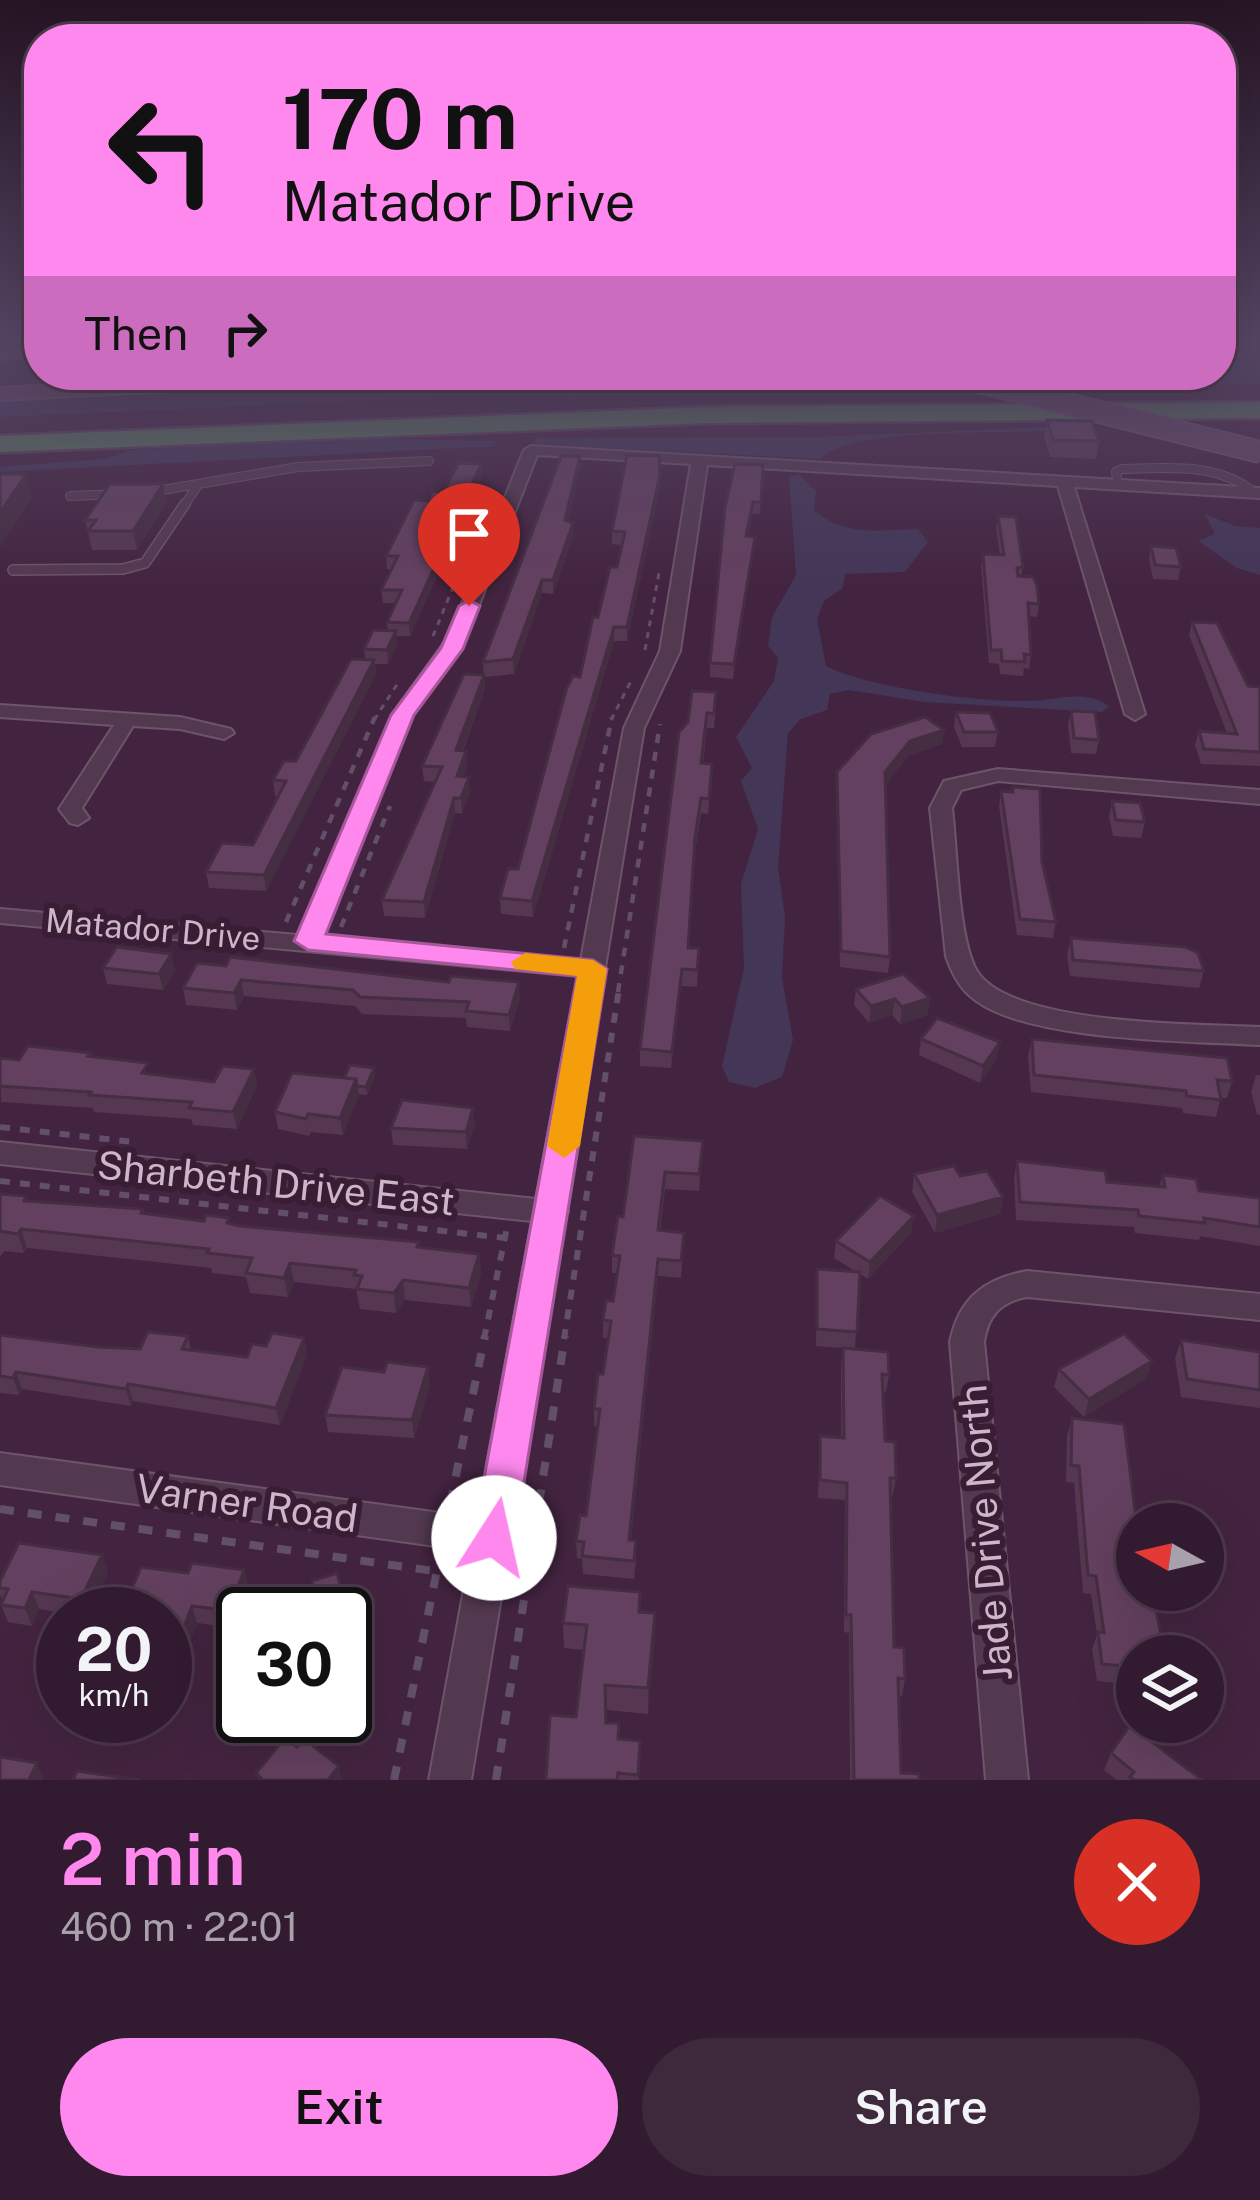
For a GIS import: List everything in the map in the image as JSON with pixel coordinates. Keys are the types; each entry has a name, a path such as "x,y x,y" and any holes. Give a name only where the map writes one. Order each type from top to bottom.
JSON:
{"highway":[{"path":"0,427 152,421"},
{"path":"0,444 560,421"}],"street":[{"path":"1136,421 1260,452"},
{"path":"308,941 403,715 458,636 531,451 1257,493"},
{"path":"450,1780 634,728 670,651 700,458"},
{"path":"1064,480 1135,714"},
{"path":"0,711 224,733"},
{"path":"78,818 70,809 77,793 127,720"},
{"path":"1260,797 998,775 962,781 946,791 941,808 963,970 993,1003 1030,1016 1260,1036"},
{"name":"Matador Drive","path":"0,916 593,969"},
{"name":"Sharbeth Drive East","path":"0,1153 507,1223 553,1212"},
{"name":"Jade Drive North","path":"1007,1780 967,1342 970,1316 991,1293 1028,1284 1260,1307"},
{"name":"Varner Road","path":"0,1469 494,1538"}],"lane":[{"path":"70,496 196,488 298,467 429,461"},
{"path":"14,570 123,569 145,563 196,488"}],"path":[{"path":"643,664 661,562"},
{"path":"564,948 611,717 632,679"},
{"path":"496,1780 661,719"},
{"path":"0,1180 507,1223 394,1780"},
{"path":"0,1509 436,1571"}],"shaded area":[{"path":"1058,430 862,441 837,448 821,459 533,444 537,438 816,437"},
{"path":"344,438 496,441 495,446 0,472 0,467 104,459 133,450"},
{"path":"799,475 816,491 814,510 826,519 863,530 918,529 928,542 905,572 845,574 843,588 824,601 817,619 826,666 924,692 1007,701 1080,697 1109,706 1102,712 924,702 849,690 830,694 827,710 801,719 788,733 778,867 785,917 782,978 793,1040 782,1077 755,1088 729,1082 722,1066 744,968 741,884 758,829 741,781 752,768 736,737 774,681 778,658 768,646 772,617 796,575 789,476"},
{"path":"1205,514 1235,526 1260,528 1260,575 1237,568 1198,541 1215,534"}],"building":[{"path":"1047,421 1092,421 1099,441 1053,440"},
{"path":"627,455 659,456 660,475 627,627 614,627 532,901 500,898 508,869 518,869 566,690 573,676 580,677 593,617 598,617 610,567 617,567 625,532 612,531"},
{"path":"561,456 580,456 565,520 573,523 553,580 542,580 513,659 483,662"},
{"path":"459,463 481,464 409,623 387,622 402,590 381,590 398,556 386,556 414,500 428,501 432,491 443,492"},
{"path":"735,464 763,465 761,502 753,502 746,536 755,537 734,664 710,663 725,507"},
{"path":"0,474 26,474 0,513"},
{"path":"110,484 163,484 133,531 88,531 96,520 85,520"},
{"path":"998,516 1016,517 1023,567 1017,568 1018,576 1033,577 1037,585 1039,604 1028,603 1031,655 1024,654 1025,662 1002,661 1001,650 991,650 983,554 1004,555"},
{"path":"1151,546 1176,548 1181,567 1155,565"},
{"path":"1192,622 1217,623 1248,686 1260,687 1260,752 1204,749 1199,731 1237,734"},
{"path":"373,630 396,631 387,650 364,649"},
{"path":"351,659 374,660 264,875 206,872 222,843 253,845 286,781 273,780 284,761 296,761"},
{"path":"464,674 484,675 456,750 466,751 457,776 469,777 461,798 454,798 424,902 382,900 442,767 422,766"},
{"path":"692,691 716,692 714,714 707,713 701,763 712,764 709,799 701,798 695,837 688,948 699,948 697,970 682,969 672,1052 640,1049 679,732 688,722"},
{"path":"1071,711 1095,712 1099,740 1074,738"},
{"path":"956,712 990,713 998,732 964,732"},
{"path":"925,717 944,730 910,741 885,772 890,957 841,951 837,772 871,734"},
{"path":"1013,787 1040,789 1042,862 1056,922 1020,919 1001,791 1013,792"},
{"path":"1112,801 1140,803 1145,822 1116,820"},
{"path":"1071,938 1185,947 1198,953 1204,971 1073,960"},
{"path":"117,947 171,954 159,974 103,968"},
{"path":"230,957 449,982 451,976 519,982 509,1015 466,1011 469,1002 360,997 353,990 241,980 234,993 183,988 197,963 226,966"},
{"path":"903,974 930,998 902,1007 895,999 871,1006 856,989"},
{"path":"937,1018 1000,1042 983,1066 921,1039"},
{"path":"1032,1039 1227,1058 1232,1081 1217,1080 1221,1100 1187,1096 1186,1091 1034,1075"},
{"path":"28,1046 148,1063 142,1073 214,1082 223,1066 254,1069 233,1112 189,1108 192,1102 0,1086 0,1058 19,1060"},
{"path":"350,1065 374,1068 366,1087 357,1086 356,1079 344,1078"},
{"path":"292,1073 356,1079 340,1118 308,1114 306,1119 275,1112"},
{"path":"402,1100 473,1108 466,1132 391,1128"},
{"path":"634,1136 703,1141 699,1174 665,1172 658,1230 684,1233 681,1261 658,1259 629,1540 636,1541 634,1561 582,1556 584,1542 576,1541 580,1515 586,1516 600,1409 594,1409 598,1374 603,1374 611,1321 603,1320 606,1300 613,1301 620,1256 612,1255 618,1216 623,1217"},
{"path":"1017,1161 1105,1171 1107,1182 1165,1187 1163,1175 1196,1179 1199,1191 1260,1198 1260,1227 1204,1218 1205,1223 1139,1216 1138,1210 1020,1202"},
{"path":"954,1166 960,1176 987,1171 1003,1197 937,1215 914,1174"},
{"path":"0,1194 26,1196 24,1201 143,1209 141,1213 204,1221 206,1215 229,1218 227,1223 240,1226 419,1242 417,1247 479,1254 469,1288 403,1280 394,1293 357,1289 362,1276 354,1275 356,1270 290,1263 284,1278 246,1273 252,1258 207,1253 209,1249 21,1229 18,1234 0,1231"},
{"path":"880,1196 914,1216 870,1262 836,1241"},
{"path":"817,1269 860,1272 857,1332 817,1329"},
{"path":"148,1332 188,1336 182,1349 247,1357 252,1344 266,1346 272,1333 304,1338 276,1408 128,1384 126,1389 16,1372 13,1378 0,1376 0,1335 140,1349"},
{"path":"1124,1334 1152,1361 1089,1399 1059,1369"},
{"path":"1181,1340 1260,1352 1260,1390 1187,1379"},
{"path":"843,1348 888,1352 889,1375 882,1374 885,1441 895,1442 896,1478 890,1478 894,1647 904,1648 905,1679 898,1678 901,1773 919,1774 919,1780 854,1780 851,1615 846,1615 847,1483 820,1480 820,1436 844,1438"},
{"path":"387,1362 428,1367 412,1420 325,1415 342,1367 384,1372"},
{"path":"1072,1418 1124,1424 1134,1503 1116,1503 1116,1611 1156,1611 1161,1635 1116,1635 1116,1665 1102,1664 1098,1632 1104,1633 1096,1576 1088,1575 1079,1466 1071,1465"},
{"path":"19,1543 102,1555 87,1587 36,1587 25,1608 1,1605 8,1589 0,1588"},
{"path":"192,1563 244,1570 238,1587 216,1587 216,1609 192,1606 192,1587 133,1587 141,1567 188,1573"},
{"path":"337,1573 341,1587 313,1587 312,1581"},
{"path":"568,1586 640,1592 639,1612 655,1613 648,1688 605,1685 606,1723 619,1723 618,1739 640,1741 638,1775 618,1773 617,1780 546,1780 550,1715 576,1717 587,1625 563,1623"},
{"path":"281,1743 297,1747 309,1743 339,1766 328,1780 259,1780 256,1773"},
{"path":"1118,1743 1154,1743 1202,1780 1134,1780 1130,1777 1134,1772 1111,1753"},
{"path":"0,1757 37,1763 29,1780 0,1780"},
{"path":"77,1771 140,1780 73,1780"}],"slow traffic":[{"path":"525,962 593,969 564,1146"}],"route":[{"path":"469,606 452,649 403,715 308,941 593,969 494,1538"}]}
